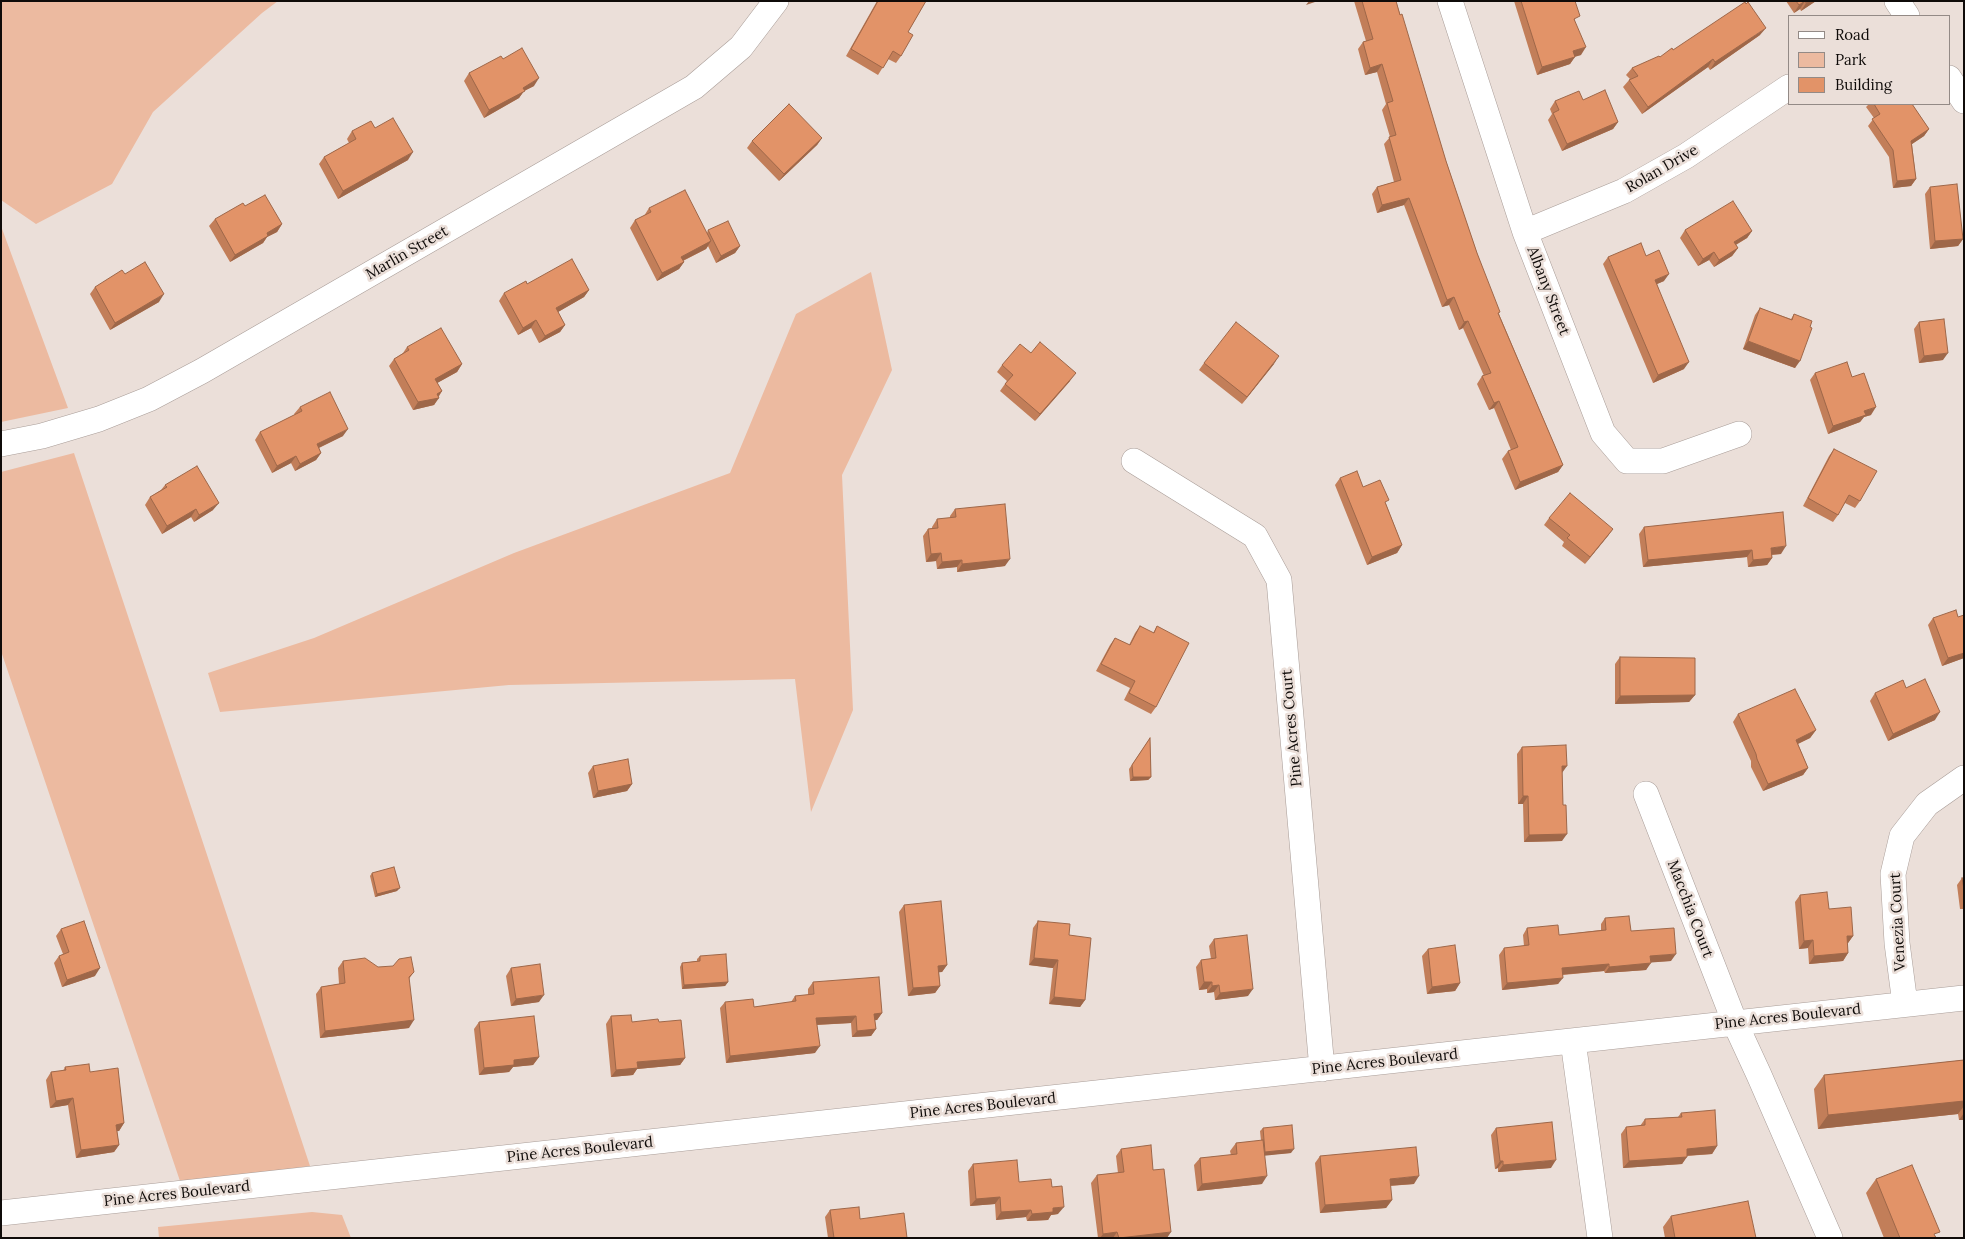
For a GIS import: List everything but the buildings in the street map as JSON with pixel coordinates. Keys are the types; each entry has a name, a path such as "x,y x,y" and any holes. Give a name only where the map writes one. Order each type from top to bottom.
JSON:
{"street":[{"name":"Marlin Street","path":"1,444 42,436 99,419 149,399 202,371 694,87 741,47 776,1"},
{"name":"Albany Street","path":"1450,1 1525,232 1604,433 1627,461 1663,461 1739,434"},
{"path":"1950,80 1964,101"},
{"name":"Rolan Drive","path":"1525,232 1624,191 1686,156 1788,88"},
{"name":"Pine Acres Court","path":"1134,461 1255,536 1278,580 1322,1069"},
{"name":"Venezia Court","path":"1905,1004 1897,943 1893,874 1902,836 1927,804 1964,778"},
{"name":"Macchia Court","path":"1646,794 1735,1023 1830,1238"},
{"name":"Pine Acres Boulevard","path":"1,1213 1964,998"},
{"path":"1573,1041 1600,1238"}],"green space":[{"path":"1,1 278,1 262,13 153,112 112,184 36,224 1,200"},
{"path":"1,226 68,408 1,422"},
{"path":"871,272 892,370 842,475 853,710 811,812 795,679 509,685 220,712 208,673 314,638 514,553 730,473 796,314"},
{"path":"74,453 310,1166 181,1184 1,651 1,472"},
{"path":"312,1212 342,1215 351,1238 159,1238 158,1227"}]}
